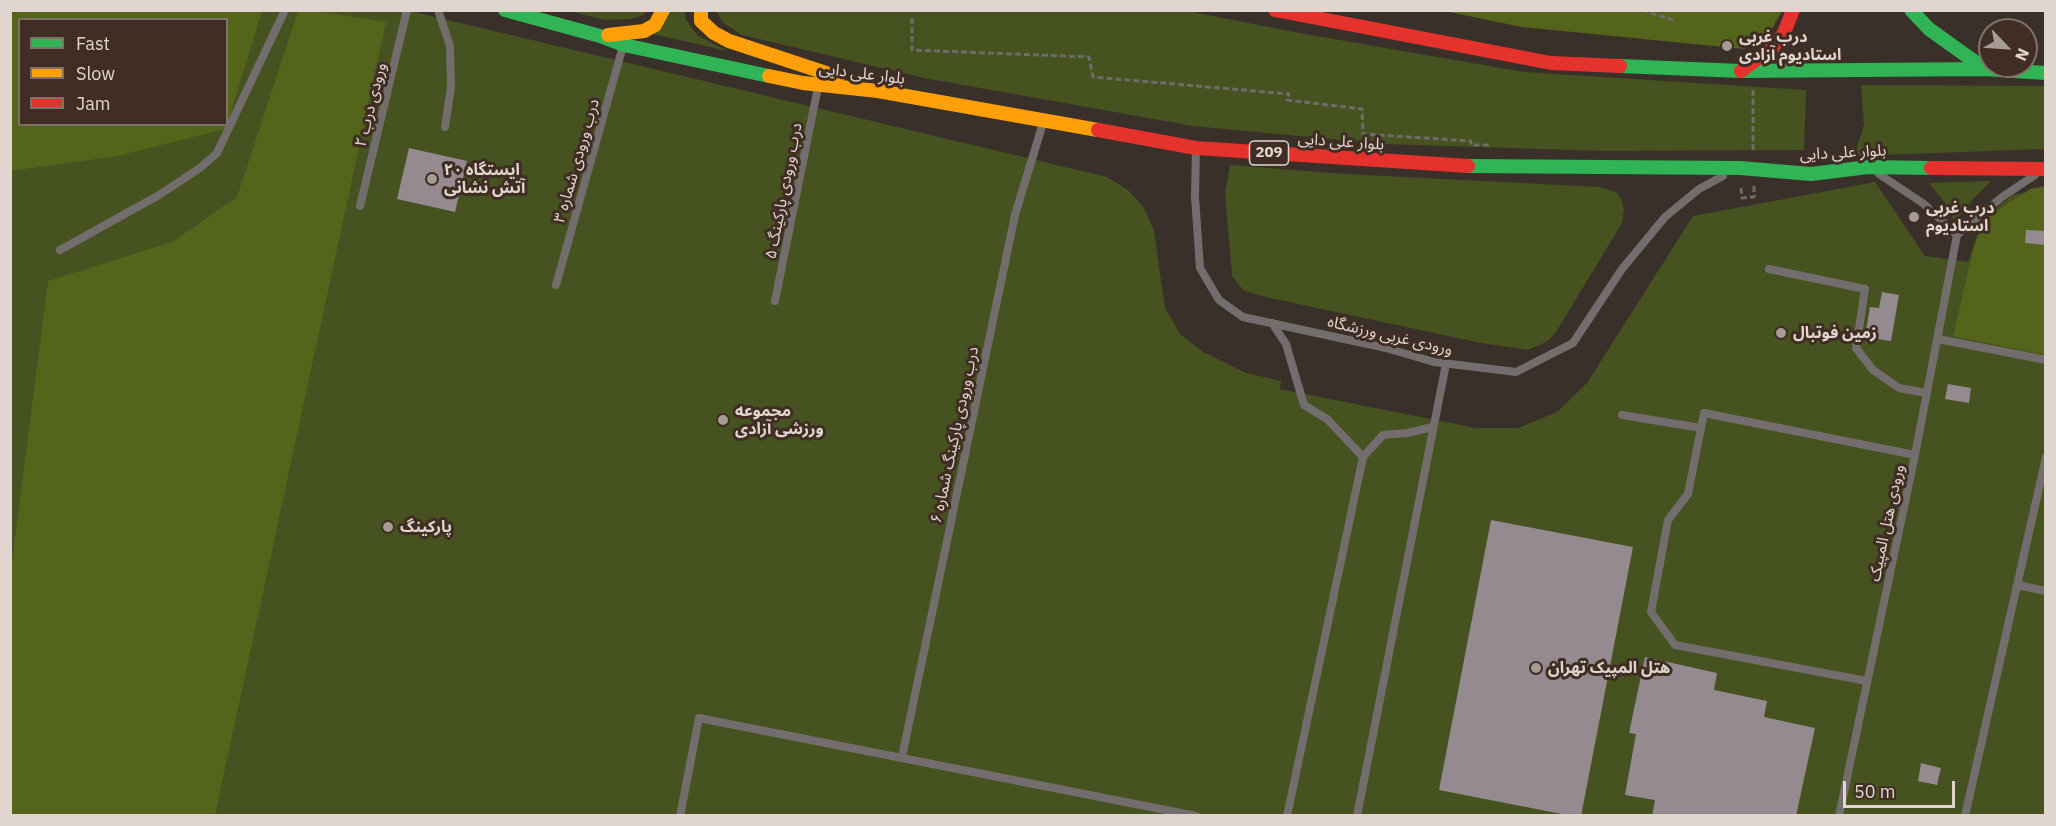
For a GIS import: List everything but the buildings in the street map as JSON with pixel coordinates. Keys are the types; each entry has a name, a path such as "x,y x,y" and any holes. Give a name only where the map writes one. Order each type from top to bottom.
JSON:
{"main road":[{"name":"بلوار علی دایی","path":"505,10 600,36 624,45 802,83 878,91 1196,148 1456,166 1740,168 1811,174 1868,167 2045,169"},
{"path":"600,36 645,30 656,26 663,10"},
{"path":"701,10 701,21 714,33 729,41 878,91"},
{"path":"1275,10 1551,63 1741,71 1978,69"},
{"path":"1741,71 1773,48 1784,33 1793,10"},
{"path":"1911,10 1929,29 1978,64"}],"lane":[{"path":"60,250 159,195 200,168 217,153 285,10"},
{"name":"ورودی درب ۲","path":"360,206 407,10"},
{"path":"438,10 450,46 451,87 445,127"},
{"name":"درب ورودی شماره ۳","path":"556,285 624,45"},
{"name":"درب ورودی پارکینگ ۵","path":"775,302 818,85"},
{"name":"درب ورودی پارکینگ شماره ۶","path":"902,757 1015,215 1044,120"},
{"name":"ورودی غربی ورزشگاه","path":"1196,148 1195,197 1200,268 1219,300 1243,317 1446,364 1516,372 1573,343 1622,269 1665,217 1699,189 1740,168"},
{"path":"1868,167 1924,204 1957,236 2002,197 2045,169"},
{"name":"ورودی هتل المپیک","path":"1839,816 1915,455 1957,236"},
{"path":"1769,268 1865,289 1856,348 1873,370 1899,388 1927,393"},
{"path":"1272,324 1286,344 1304,405 1327,419 1363,457"},
{"path":"1938,339 2046,360"},
{"path":"1357,816 1446,364"},
{"path":"1867,681 1675,645 1652,612 1668,520 1688,494 1704,413 1915,455"},
{"path":"1622,415 1701,428"},
{"path":"1287,816 1363,457 1383,435 1407,433 1433,427"},
{"path":"1965,816 2046,458"},
{"path":"2017,585 2046,591"},
{"path":"680,816 699,718 1196,816"}],"path":[{"path":"1642,10 1673,20"},
{"path":"912,18 912,50 1089,57 1093,77 1289,94 1287,100 1362,109 1363,134 1471,141 1471,145 1494,146"},
{"path":"1753,79 1753,150"},
{"path":"1742,198 1754,197 1754,185"}],"green space":[{"name":"مجموعه ورزشی آزادی","path":"10,11 410,11 1107,177 1128,190 1144,208 1154,231 1165,308 1180,334 1203,352 1246,373 1281,381 1280,389 1476,428 1518,428 1557,412 1587,383 1693,216 1875,182 1925,256 1968,262 1983,220 2012,195 2045,190 2045,815 11,815"},
{"path":"10,11 262,11 228,122 228,18 18,18 18,126 227,126 226,129 118,156 11,171"},
{"path":"298,11 315,11 386,22 215,815 11,815 11,569 48,281 172,242 237,197"},
{"path":"570,11 645,11 643,15 631,19 604,20"},
{"path":"669,11 684,11 686,20 697,35 727,51 653,34"},
{"path":"717,11 1188,11 1299,33 1524,72 1806,90 1804,150 1604,151 1384,144 1193,126 924,78 742,35 722,22"},
{"path":"1444,11 1782,11 1768,36 1744,49 1522,27"},
{"path":"1861,85 2045,86 2045,149 1854,156 1864,125"},
{"path":"1230,165 1346,174 1600,187 1617,193 1624,209 1622,223 1556,332 1548,341 1528,350 1481,343 1261,296 1243,290 1232,276 1225,193"},
{"path":"1991,181 1955,222 1945,203 1929,183"},
{"path":"2045,186 2045,355 1953,336 1974,247 1983,220 2030,189"}],"traffic: fast":[{"path":"505,10 600,36 624,45 769,76"},
{"path":"1911,10 1929,29 1978,64"},
{"path":"1620,66 1741,71 1985,69 2046,73"},
{"path":"1468,166 1740,168 1811,174 1868,167 1931,168"}],"traffic: slow":[{"path":"608,35 644,31 655,25 663,10"},
{"path":"701,10 701,21 714,33 729,41 838,77"},
{"path":"769,76 803,83 878,91 1098,130"}],"traffic: jam":[{"path":"1275,10 1551,63 1620,66"},
{"path":"1741,71 1773,47 1784,33 1793,10"},
{"path":"1098,130 1196,148 1468,166"},
{"path":"1931,168 2046,169"}],"place":[{"name":"درب غربی استادیوم آزادی","path":"1727,46"},
{"name":"ایستگاه ۲۰ آتش نشانی","path":"432,179"},
{"name":"درب غربی استادیوم","path":"1914,217"},
{"name":"زمین فوتبال","path":"1781,333"},
{"name":"مجموعه ورزشی آزادی","path":"723,420"},
{"name":"پارکینگ","path":"388,527"},
{"name":"هتل المپیک تهران","path":"1536,668"}]}
